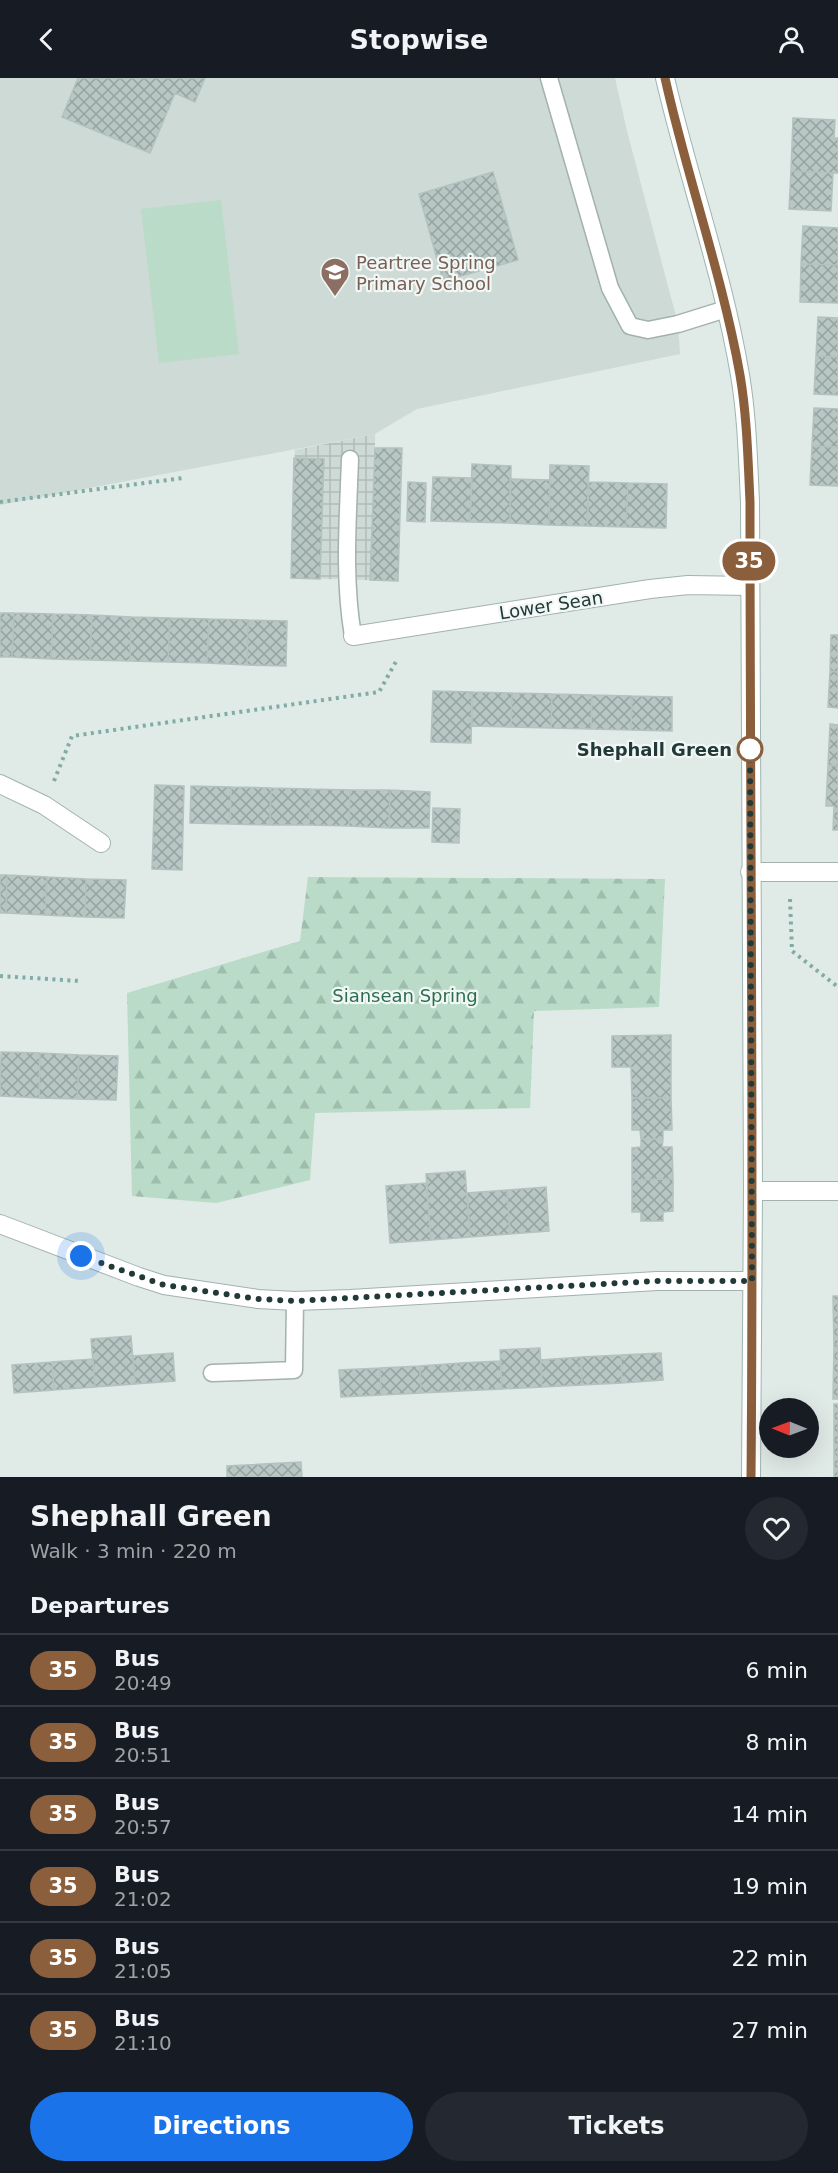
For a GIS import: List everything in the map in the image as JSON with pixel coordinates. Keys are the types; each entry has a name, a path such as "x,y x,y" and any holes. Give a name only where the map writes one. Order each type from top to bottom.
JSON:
{"street":[{"path":"665,78 726,309 740,376 747,449 753,1191 751,1477"},
{"name":"Lower Sean","path":"353,636 650,589 688,585 749,586"},
{"path":"0,784 44,805 101,843"},
{"path":"750,872 838,872"},
{"path":"753,1191 838,1191"},
{"path":"0,1224 164,1285 258,1299 295,1301 657,1281 752,1281"}],"lane":[{"path":"549,78 610,288 630,326 648,330 678,324 726,309"},
{"path":"350,459 346,566 347,601 353,636"},
{"path":"212,1373 294,1370 295,1301"}],"path":[{"path":"0,502 183,478"},
{"path":"44,805 72,736 379,692 417,626"},
{"path":"791,872 792,951 838,987"},
{"path":"0,976 80,981"}],"shaded area":[{"name":"Peartree Spring Primary School","path":"0,78 615,78 678,324 680,354 417,409 375,434 0,505"},
{"path":"375,434 375,448 402,448 398,581 291,578 295,450"}],"green space":[{"path":"221,200 239,354 159,363 141,209"},
{"name":"Siansean Spring","path":"308,877 665,879 659,1007 534,1011 530,1108 315,1113 310,1180 216,1203 132,1196 127,993 300,941"}],"building":[{"path":"78,78 205,78 195,102 175,93 150,153 62,117"},
{"path":"793,118 835,120 834,138 838,138 838,173 791,171"},
{"path":"791,171 833,173 831,211 789,209"},
{"path":"493,172 518,260 443,281 419,194"},
{"path":"803,226 838,228 838,265 801,264"},
{"path":"801,264 838,265 838,303 800,302"},
{"path":"818,317 838,318 838,357 816,356"},
{"path":"816,356 838,357 838,395 814,394"},
{"path":"814,408 838,409 838,447 812,446"},
{"path":"812,446 838,447 838,486 810,485"},
{"path":"375,448 402,448 398,581 370,580"},
{"path":"294,458 324,459 320,579 291,578"},
{"path":"472,464 511,466 510,523 470,522"},
{"path":"550,465 589,466 587,526 549,525"},
{"path":"433,477 472,478 470,522 431,521"},
{"path":"510,479 550,480 549,525 510,523"},
{"path":"408,482 426,483 425,522 407,521"},
{"path":"589,482 628,483 626,527 587,526"},
{"path":"628,483 667,484 666,528 626,527"},
{"path":"0,613 14,613 12,657 0,657"},
{"path":"14,613 53,614 51,659 12,657"},
{"path":"53,614 92,615 90,660 51,659"},
{"path":"92,615 131,617 130,661 90,660"},
{"path":"131,617 170,618 168,662 130,661"},
{"path":"170,618 209,619 207,663 168,662"},
{"path":"209,619 248,620 247,665 207,663"},
{"path":"248,620 287,621 286,666 247,665"},
{"path":"831,635 838,635 838,672 830,671"},
{"path":"830,671 838,672 838,708 828,707"},
{"path":"433,691 472,692 471,743 431,742"},
{"path":"472,692 512,693 511,727 472,726"},
{"path":"512,693 552,694 551,728 511,727"},
{"path":"552,694 592,695 591,729 551,728"},
{"path":"592,695 632,696 631,730 591,729"},
{"path":"632,696 672,697 672,731 631,730"},
{"path":"830,724 838,725 838,766 828,765"},
{"path":"828,765 838,766 838,830 833,830 834,806 826,806"},
{"path":"155,785 184,786 182,870 152,869"},
{"path":"191,786 231,787 230,824 190,823"},
{"path":"231,787 271,788 270,825 230,824"},
{"path":"271,788 311,789 309,825 270,825"},
{"path":"311,789 350,790 349,826 309,825"},
{"path":"350,790 390,790 389,828 349,826"},
{"path":"390,790 430,792 429,828 389,828"},
{"path":"433,808 460,809 459,843 432,842"},
{"path":"0,875 7,875 6,913 0,913"},
{"path":"7,875 47,877 45,915 6,913"},
{"path":"47,877 86,879 85,917 45,915"},
{"path":"86,879 126,880 124,918 85,917"},
{"path":"671,1035 671,1098 632,1098 631,1067 612,1067 612,1036"},
{"path":"1,1052 40,1053 39,1098 0,1096"},
{"path":"40,1053 79,1055 77,1099 39,1098"},
{"path":"79,1055 118,1056 116,1100 77,1099"},
{"path":"632,1098 671,1098 672,1130 663,1130 663,1139 641,1139 640,1130 632,1130"},
{"path":"641,1139 663,1139 662,1147 672,1147 673,1179 632,1180 632,1148 641,1147"},
{"path":"465,1171 470,1237 431,1240 426,1174"},
{"path":"673,1179 673,1211 663,1212 663,1221 641,1221 641,1212 632,1212 632,1180"},
{"path":"426,1183 431,1240 390,1243 386,1186"},
{"path":"546,1187 549,1231 510,1234 507,1190"},
{"path":"507,1190 510,1234 470,1237 467,1193"},
{"path":"833,1296 838,1296 838,1347 834,1347"},
{"path":"131,1336 135,1384 95,1387 91,1339"},
{"path":"834,1347 838,1347 838,1399 833,1399"},
{"path":"540,1348 542,1387 502,1389 500,1350"},
{"path":"173,1353 175,1381 135,1384 133,1356"},
{"path":"661,1353 663,1380 622,1383 621,1355"},
{"path":"621,1355 622,1383 582,1385 581,1357"},
{"path":"581,1357 582,1385 542,1387 541,1360"},
{"path":"93,1359 95,1387 54,1390 52,1362"},
{"path":"500,1361 502,1389 461,1391 460,1363"},
{"path":"52,1362 54,1390 14,1393 12,1365"},
{"path":"460,1363 461,1391 421,1393 420,1366"},
{"path":"420,1366 421,1393 381,1395 380,1368"},
{"path":"380,1368 381,1395 341,1397 339,1370"},
{"path":"834,1404 838,1404 838,1453 834,1453"},
{"path":"834,1453 838,1453 838,1477 834,1477"},
{"path":"301,1462 302,1477 227,1477 227,1466"}],"bus line":[{"name":"35","path":"665,78 726,309 740,376 747,449 750,502 753,1191 751,1477"}],"place":[{"name":"Peartree Spring Primary School","path":"335,298"},
{"name":"Shephall Green","path":"750,749"}],"route":[{"path":"81,1256 164,1285 258,1299 295,1301 657,1281 752,1281 750,749"}]}
